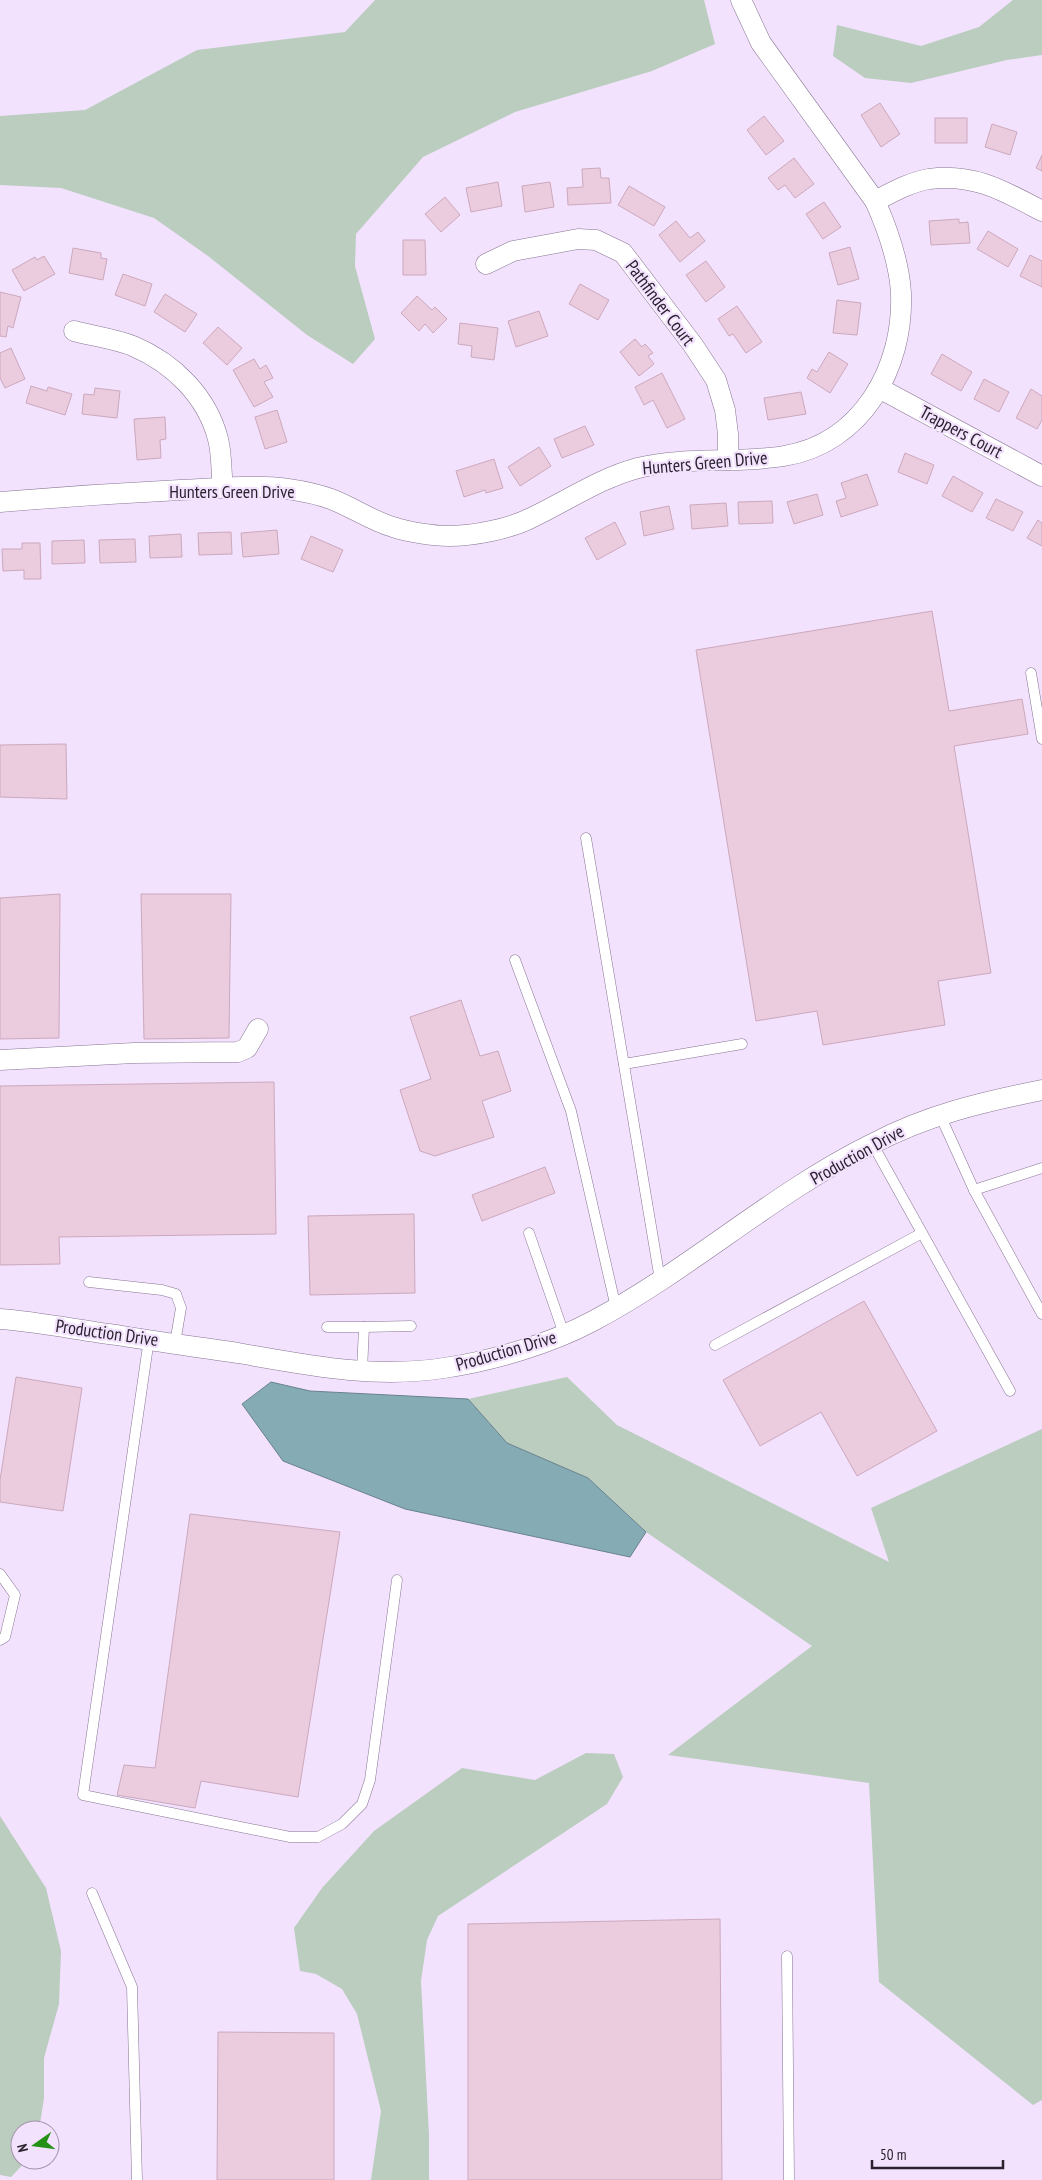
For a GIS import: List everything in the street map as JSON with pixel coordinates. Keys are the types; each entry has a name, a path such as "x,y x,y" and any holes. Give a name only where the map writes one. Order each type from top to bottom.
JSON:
{"street":[{"name":"Hunters Green Drive","path":"0,502 223,488 283,488 308,492 332,499 393,527 447,536 476,534 528,520 610,477 639,468 671,462 784,456 808,450 830,440 848,428 866,410 879,388 894,351 901,293 896,262 884,222 875,201 762,43 741,0"},
{"path":"875,201 903,188 927,180 956,178 977,181 999,188 1042,211"},
{"name":"Pathfinder Court","path":"486,264 513,251 578,240 596,240 623,253 693,345 716,380 725,410 728,434 728,460"},
{"path":"74,331 131,345 153,356 181,377 192,389 211,417 218,440 223,488"},
{"name":"Trappers Court","path":"879,388 1042,476"},
{"path":"0,1060 238,1052 247,1048 258,1029"},
{"name":"Production Drive","path":"0,1319 149,1339 334,1370 409,1372 446,1368 526,1349 593,1321 660,1280 783,1197 872,1143 923,1120 971,1105 1042,1090"}],"lane":[{"path":"1031,673 1042,739"},
{"path":"586,838 660,1280"},
{"path":"515,960 571,1111 616,1308"},
{"path":"624,1064 742,1044"},
{"path":"940,1115 974,1190 1042,1314"},
{"path":"872,1143 1010,1392"},
{"path":"974,1190 1042,1168"},
{"path":"528,1233 564,1334"},
{"path":"715,1345 922,1234"},
{"path":"89,1282 162,1290 176,1294 181,1308 175,1343"},
{"path":"327,1327 411,1326"},
{"path":"362,1372 364,1327"},
{"path":"149,1339 83,1795 290,1837 318,1838 342,1824 362,1804 370,1780 397,1580"},
{"path":"0,1574 15,1595 5,1636 0,1640"},
{"path":"92,1893 132,1987 137,2180"},
{"path":"787,1956 789,2180"}],"shaded area":[{"path":"375,0 704,0 715,44 652,71 515,112 423,157 356,234 355,266 375,339 353,364 307,335 208,256 154,218 61,188 0,185 0,116 85,110 197,50 345,32"},
{"path":"1013,0 1042,0 1042,55 1007,60 911,83 865,78 833,56 837,25 921,46 979,27"},
{"path":"567,1377 617,1425 889,1562 871,1508 1042,1429 1042,2100 1033,2105 879,1982 869,1783 668,1755 812,1646 646,1532 588,1478 507,1443 468,1399"},
{"path":"271,1382 310,1391 468,1399 507,1443 588,1478 646,1532 630,1557 405,1509 283,1461 242,1404"},
{"path":"586,1753 614,1754 623,1777 607,1804 438,1916 427,1940 421,1981 429,2135 429,2180 371,2180 381,2111 357,2014 342,1989 316,1974 300,1971 294,1928 322,1888 374,1831 462,1768 535,1780"},
{"path":"0,1816 46,1888 61,1951 59,2004 44,2058 44,2098 41,2120 10,2120 10,2170 18,2170 11,2177 0,2175"}],"building":[{"path":"880,103 900,134 881,147 861,115"},
{"path":"764,116 784,141 766,155 747,130"},
{"path":"935,118 967,118 967,143 935,143"},
{"path":"992,124 1017,132 1010,155 985,147"},
{"path":"1042,155 1042,171 1036,168"},
{"path":"794,158 814,184 795,198 785,185 778,190 768,178"},
{"path":"600,168 601,178 609,178 611,203 568,205 567,188 583,187 582,169"},
{"path":"498,182 502,206 471,212 466,188"},
{"path":"550,182 554,207 525,212 522,186"},
{"path":"629,186 665,207 654,226 618,205"},
{"path":"445,197 460,215 441,232 425,214"},
{"path":"824,202 841,227 823,239 806,214"},
{"path":"959,219 959,223 968,222 970,243 931,245 929,221"},
{"path":"676,221 690,238 698,232 705,241 680,262 659,235"},
{"path":"988,231 1018,249 1008,267 977,249"},
{"path":"403,240 425,240 426,275 403,275"},
{"path":"850,247 859,279 838,285 829,253"},
{"path":"73,248 101,253 101,258 107,259 103,280 69,273"},
{"path":"1030,255 1042,261 1042,287 1020,276"},
{"path":"44,256 55,274 24,291 12,270 35,257 37,260"},
{"path":"706,261 725,287 706,302 686,275"},
{"path":"123,274 152,284 145,306 115,295"},
{"path":"580,284 609,300 598,320 569,304"},
{"path":"0,292 21,297 13,328 8,326 6,337 0,336"},
{"path":"165,294 197,314 185,332 154,312"},
{"path":"417,296 432,310 435,307 447,319 433,333 425,324 419,331 401,313"},
{"path":"837,300 861,303 857,335 833,333"},
{"path":"737,306 762,342 746,353 733,334 729,336 718,319"},
{"path":"539,311 548,336 516,347 508,321"},
{"path":"460,323 498,328 494,360 471,357 472,346 458,344"},
{"path":"218,327 242,348 227,365 203,343"},
{"path":"635,339 642,347 645,344 653,353 648,356 654,364 639,376 620,352"},
{"path":"11,348 25,379 5,388 0,378 0,353"},
{"path":"829,352 848,364 830,393 807,378 812,369 817,372"},
{"path":"942,354 972,372 961,391 931,374"},
{"path":"254,359 260,369 266,365 273,378 264,382 273,397 254,407 233,370"},
{"path":"662,373 685,419 667,428 653,400 644,405 635,387"},
{"path":"984,379 1009,392 999,412 974,399"},
{"path":"31,386 47,391 48,387 72,394 65,415 26,403"},
{"path":"95,388 120,391 117,418 82,414 84,394 94,395"},
{"path":"1031,389 1042,396 1042,420 1037,429 1016,418"},
{"path":"801,392 806,414 768,420 764,398"},
{"path":"277,410 287,442 265,449 255,417"},
{"path":"165,417 166,439 160,440 161,458 137,460 134,419"},
{"path":"585,426 594,445 562,458 554,439"},
{"path":"539,447 551,466 520,486 508,467"},
{"path":"905,453 934,465 927,484 898,472"},
{"path":"494,459 503,488 486,493 485,490 464,497 456,471"},
{"path":"867,474 878,505 841,517 836,501 846,498 841,483"},
{"path":"953,476 983,493 972,512 942,496"},
{"path":"817,494 823,515 794,524 787,502"},
{"path":"996,499 1023,512 1013,531 986,518"},
{"path":"772,501 773,523 739,524 738,502"},
{"path":"726,503 728,526 692,529 690,505"},
{"path":"669,506 674,529 644,536 640,512"},
{"path":"1038,520 1042,523 1042,546 1027,538"},
{"path":"615,522 626,544 597,560 585,538"},
{"path":"277,530 279,554 243,557 241,533"},
{"path":"231,532 232,554 199,555 198,533"},
{"path":"181,534 182,557 150,558 149,536"},
{"path":"311,536 343,550 333,572 301,559"},
{"path":"135,539 136,562 100,563 99,540"},
{"path":"84,540 85,563 52,564 52,541"},
{"path":"22,543 40,543 41,579 24,579 24,570 3,571 2,549 22,549"},
{"path":"932,611 949,711 1022,699 1028,734 954,746 991,973 938,981 945,1025 823,1045 817,1011 756,1021 696,650"},
{"path":"66,744 67,799 0,797 0,745"},
{"path":"60,894 59,1038 0,1039 0,898"},
{"path":"141,894 231,894 229,1038 144,1039"},
{"path":"461,1000 480,1056 498,1051 511,1091 482,1101 494,1137 435,1156 420,1151 400,1090 431,1079 410,1017"},
{"path":"274,1082 276,1234 59,1237 60,1264 0,1265 0,1086"},
{"path":"545,1167 555,1193 482,1221 472,1195"},
{"path":"414,1214 415,1293 310,1295 308,1216"},
{"path":"864,1301 937,1431 857,1476 821,1412 760,1446 723,1380"},
{"path":"16,1377 82,1388 63,1511 0,1502 0,1480"},
{"path":"190,1514 340,1532 298,1797 201,1781 195,1808 117,1795 124,1765 155,1768"},
{"path":"720,1919 722,2180 468,2180 468,1924"},
{"path":"218,2032 334,2033 334,2180 217,2180"}]}
